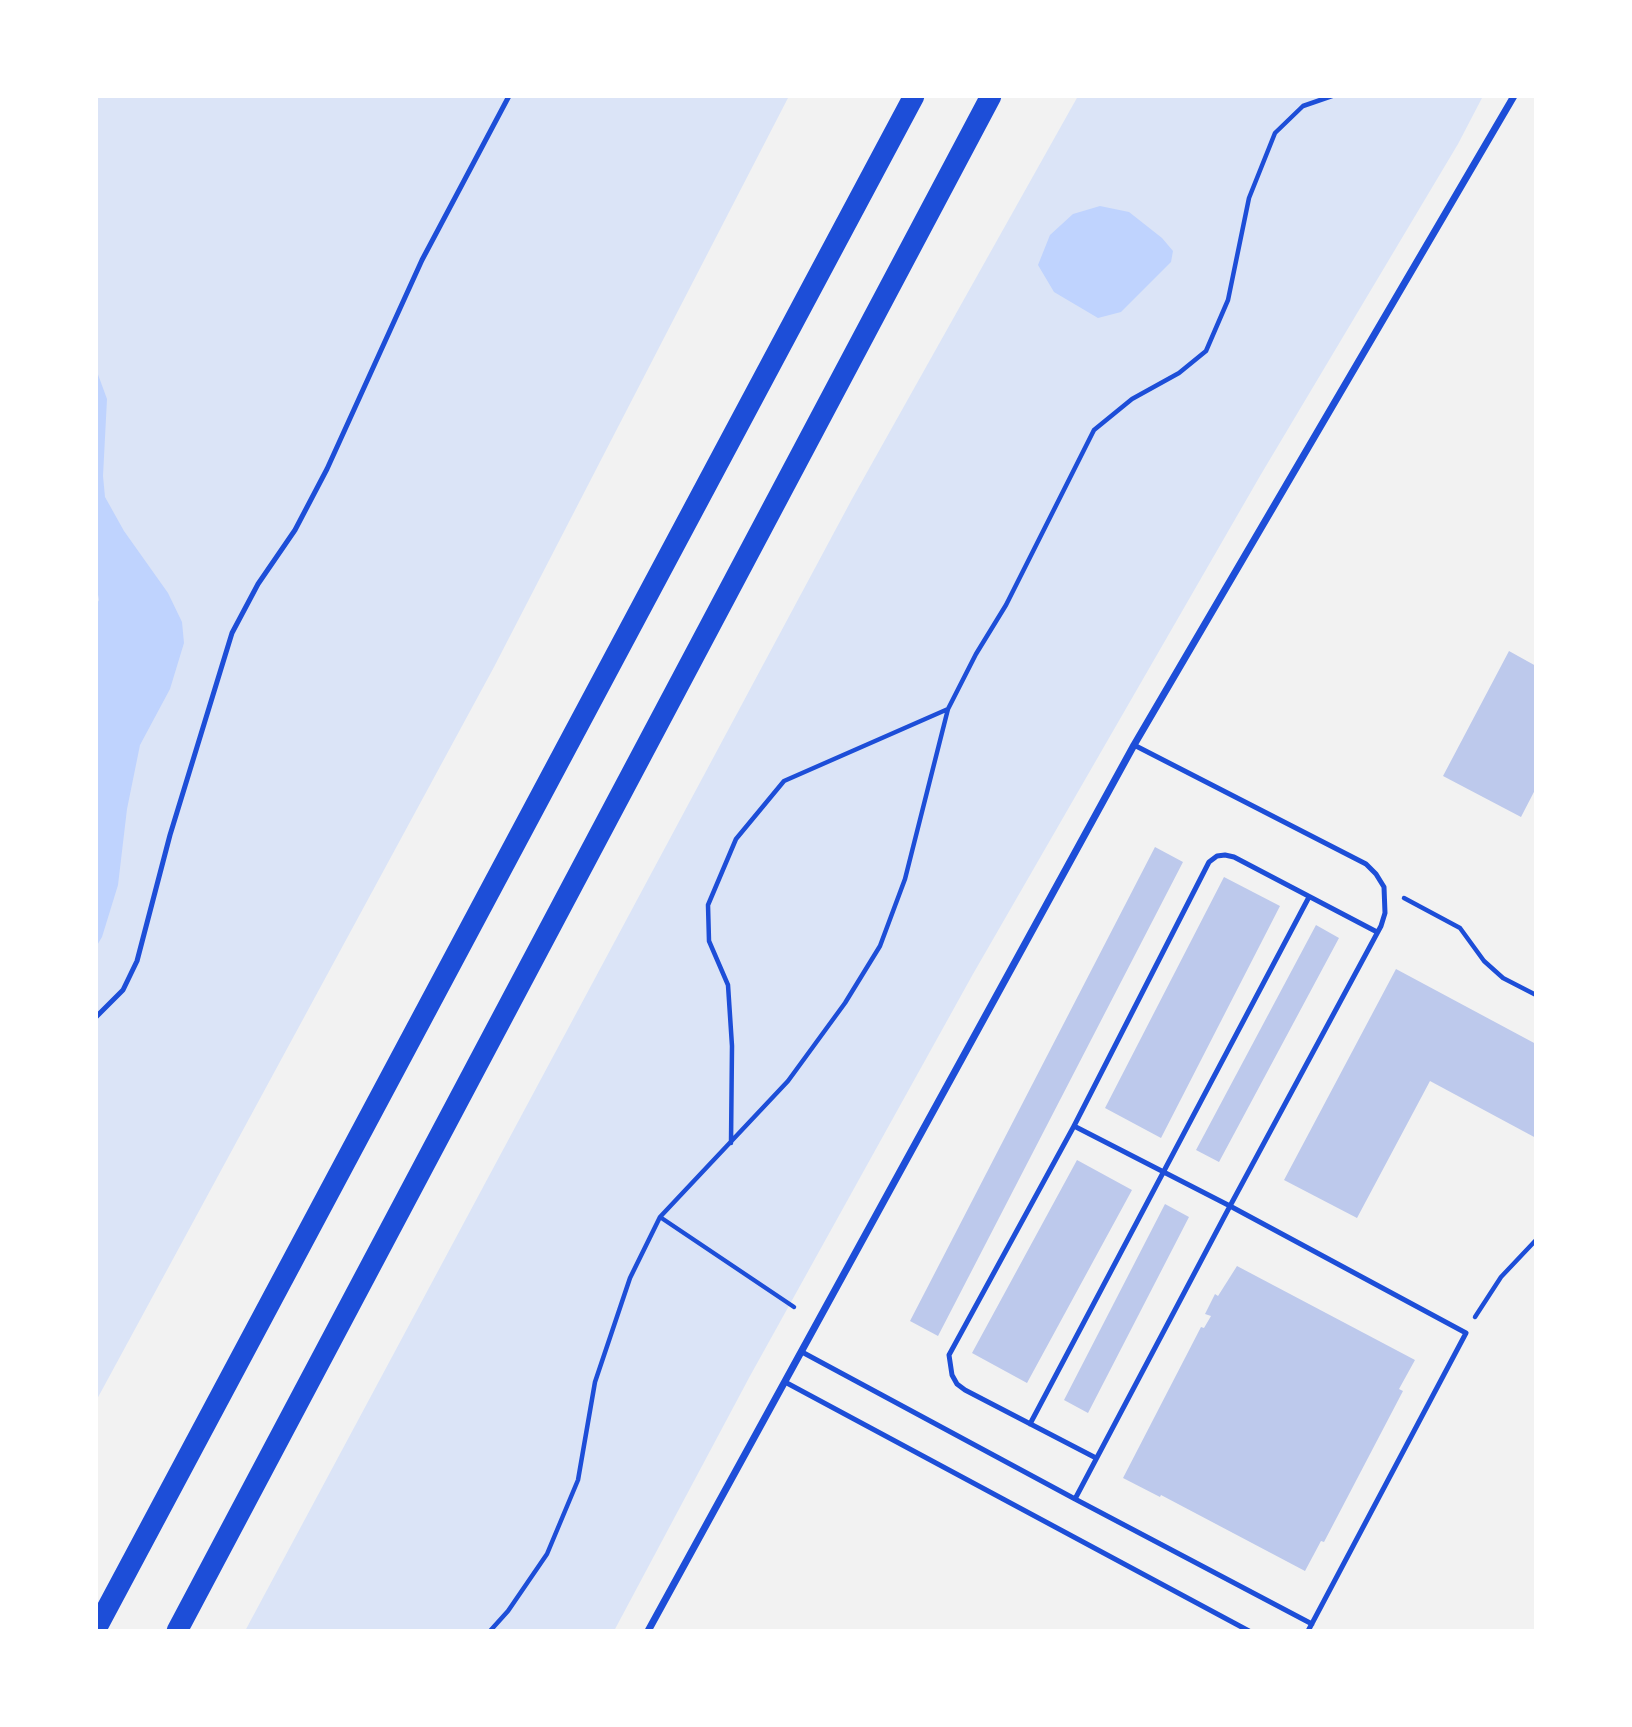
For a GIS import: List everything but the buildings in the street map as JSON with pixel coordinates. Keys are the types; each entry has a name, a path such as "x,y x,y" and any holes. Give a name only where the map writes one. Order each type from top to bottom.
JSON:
{"highway":[{"path":"96,1629 914,96"},
{"path":"177,1631 991,96"}],"street":[{"path":"648,1631 1134,745 1514,96"}],"lane":[{"path":"96,1017 123,990 138,961 170,835 232,634 258,584 295,530 327,468 422,260 509,96"},
{"path":"1075,1499 1385,913 1384,887 1366,864 1134,745"},
{"path":"1096,1458 965,1390 957,1384 949,1365 949,1355 1074,1126 1209,862 1217,856 1234,857 1377,932"},
{"path":"1030,1424 1309,897"},
{"path":"1074,1126 1230,1206 1466,1333 1308,1631"},
{"path":"802,1352 1312,1624"},
{"path":"785,1382 1249,1631"}],"path":[{"path":"490,1631 508,1611 547,1555 578,1480 595,1382 626,1291 660,1217 788,1081 845,1003 880,946 905,879 948,709 976,654 1006,605 1094,430 1132,399 1179,373 1206,351 1228,300 1249,198 1275,133 1303,106 1332,96"},
{"path":"731,1143 732,1046 729,985 709,941 708,905 736,839 784,781 948,709"},
{"path":"1384,887 1460,928 1484,961 1503,978 1536,995"},
{"path":"660,1217 794,1307"},
{"path":"1466,1333 1501,1277 1536,1240"}],"shaded area":[{"path":"96,96 789,96 494,667 96,1401"},
{"path":"1078,96 1483,96 1458,144 1260,476 973,974 750,1376 614,1631 245,1631 852,499"}],"water":[{"path":"1100,206 1129,212 1162,238 1173,251 1171,262 1121,312 1098,318 1054,292 1038,265 1050,235 1073,214"},
{"path":"96,369 107,399 103,476 105,497 124,531 168,593 182,622 184,643 170,689 140,745 127,809 118,885 102,937 96,947 96,605 99,600 96,584"}]}
